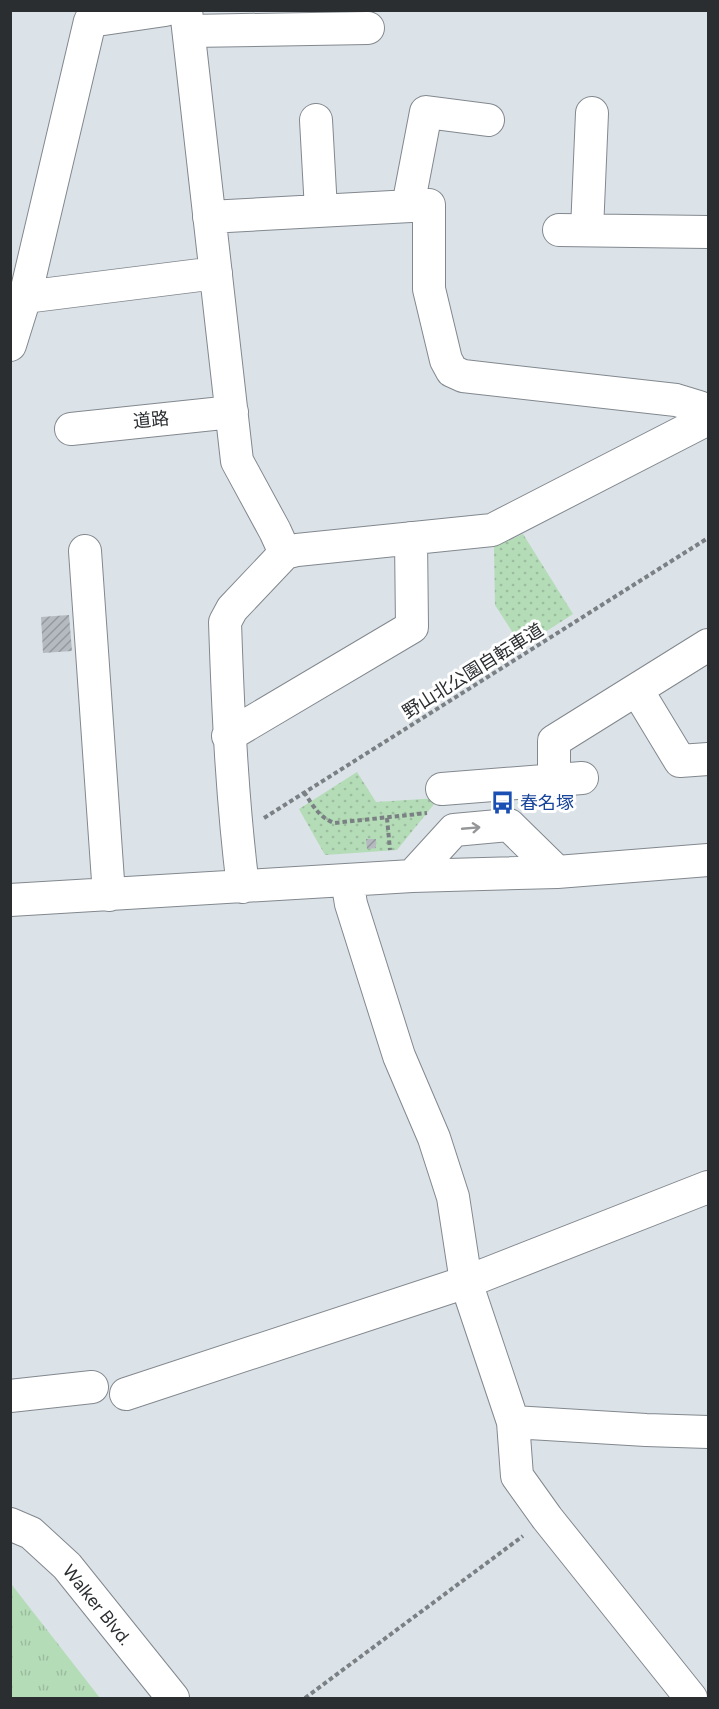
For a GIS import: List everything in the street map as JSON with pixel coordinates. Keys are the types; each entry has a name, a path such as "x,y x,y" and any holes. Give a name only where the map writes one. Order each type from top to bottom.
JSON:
{"street":[{"path":"10,345 25,297 90,21 165,10"},
{"path":"285,553 237,461 187,21 368,28"},
{"path":"408,206 426,112 488,120"},
{"path":"592,113 573,230 708,232"},
{"path":"316,120 321,210"},
{"path":"209,217 429,205 429,289 446,360 452,371 463,376 676,400 708,412"},
{"path":"25,297 216,273"},
{"name":"道路","path":"71,429 232,412"},
{"path":"243,887 236,836 228,736 225,622 232,609 285,553 492,530 708,419"},
{"path":"228,736 412,627 411,538"},
{"path":"95,569 109,895"},
{"path":"437,801 568,779 554,741 708,645"},
{"path":"637,690 680,761 708,759"},
{"path":"401,866 454,830 509,825 557,872"},
{"path":"10,900 347,880 401,866 557,872 708,860"},
{"path":"347,880 351,904 399,1056 434,1138 453,1197 466,1282 513,1422 518,1476 547,1518 691,1698"},
{"path":"126,1394 466,1282 708,1187"},
{"path":"10,1396 92,1387"},
{"path":"513,1422 708,1432"},
{"name":"Walker Blvd.","path":"10,1524 31,1533 67,1566 174,1698"}],"path":[{"name":"野山北公園自転車道","path":"261,820 708,538"},
{"path":"304,792 319,814 334,823 387,818 437,801"},
{"path":"387,818 401,866"},
{"path":"305,1698 547,1518"}],"green space":[{"path":"523,534 573,614 522,647 495,605 494,547"},
{"path":"357,772 376,802 439,798 397,850 325,855 299,809"},
{"path":"10,1584 12,1585 100,1698 11,1698"}],"building":[{"path":"69,615 72,651 43,653 41,617"},
{"path":"366,839 376,839 376,848 367,849"}],"place":[{"name":"春名塚","path":"502,803"}]}
